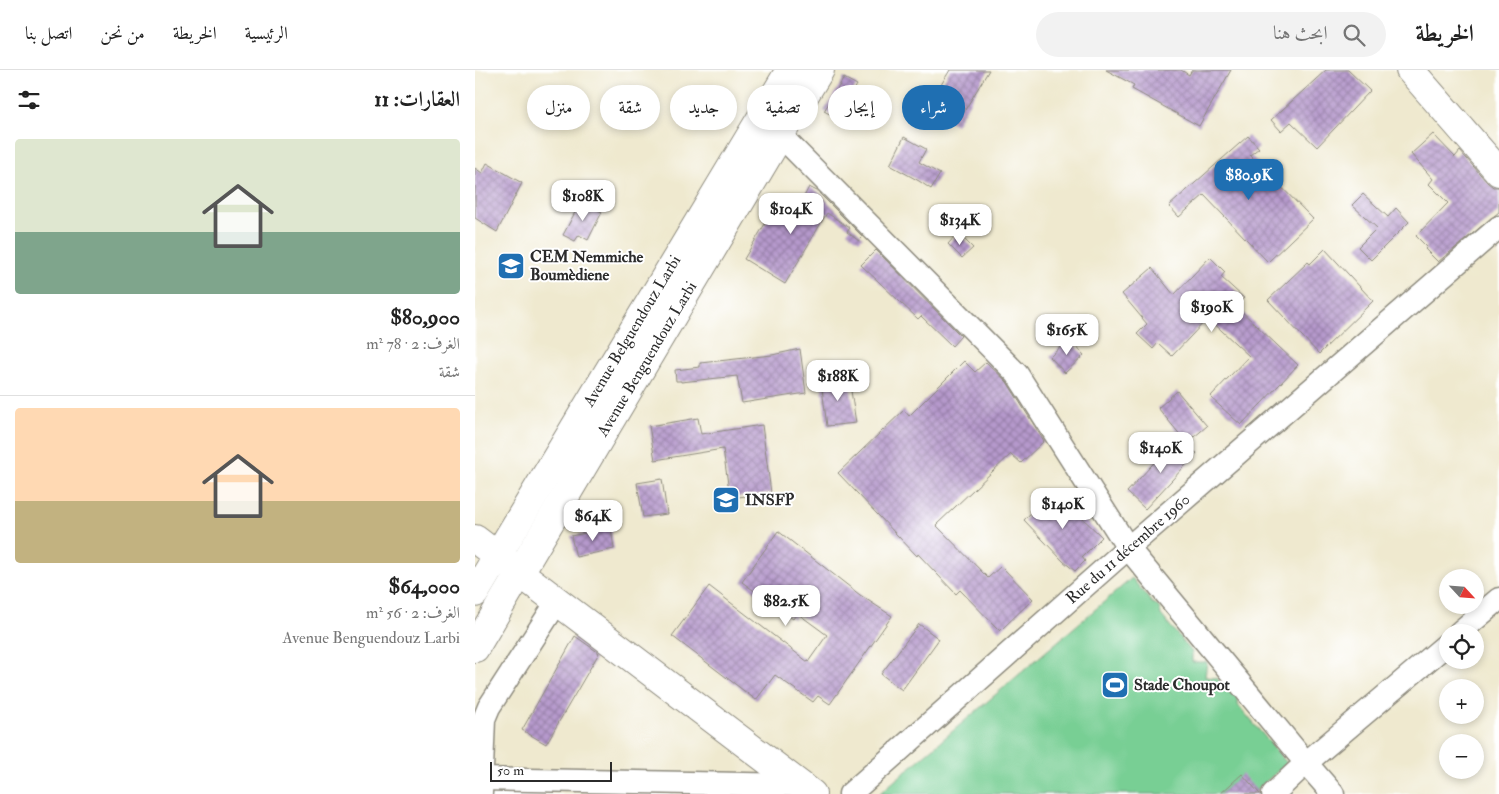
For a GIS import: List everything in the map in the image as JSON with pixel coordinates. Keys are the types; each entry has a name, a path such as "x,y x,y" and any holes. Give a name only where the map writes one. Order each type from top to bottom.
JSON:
{"main road":[{"name":"Avenue Belguendouz Larbi","path":"475,593 789,70"},
{"name":"Avenue Benguendouz Larbi","path":"475,648 780,134 821,70"},
{"path":"1410,70 1499,172"},
{"path":"475,538 806,789"}],"street":[{"path":"780,134 1017,374 1128,548 1306,764 1333,794"},
{"name":"Rue du 11 décembre 1960","path":"850,794 1128,548 1499,227"},
{"path":"557,602 489,707 480,717 481,787 806,789"},
{"path":"1473,624 1495,610"},
{"path":"1273,794 1439,651"}],"green space":[{"name":"Stade Choupot","path":"1132,578 1152,603 1158,606 1161,615 1192,652 1192,662 1207,662 1205,677 1217,678 1229,692 1238,694 1238,705 1287,763 1252,794 879,794"}],"building":[{"path":"950,70 989,70 965,110 965,85 941,85"},
{"path":"1106,70 1181,70 1189,75 1192,70 1231,70 1199,126 1132,89 1134,85"},
{"path":"1326,70 1348,70 1370,91 1317,147 1291,122 1281,131 1271,120"},
{"path":"844,78 857,85 840,85"},
{"path":"828,104 828,113 824,111"},
{"path":"1433,134 1455,157 1460,151 1487,182 1493,187 1499,187 1499,212 1438,262 1425,249 1427,247 1416,236 1448,203 1429,184 1433,179 1411,154"},
{"path":"1248,136 1259,148 1250,155 1313,219 1268,262 1204,195 1179,217 1169,206"},
{"path":"904,137 926,149 919,162 940,174 931,189 890,165"},
{"path":"487,163 522,183 497,232 475,218 475,168 482,173"},
{"path":"809,187 817,191 863,237 859,241 847,232 850,228 827,213 785,284 744,259 778,202 796,212"},
{"path":"1363,194 1388,217 1396,208 1409,222 1371,260 1358,247 1377,228 1352,205"},
{"path":"581,201 602,212 588,240 579,235 575,241 563,235"},
{"path":"958,233 973,248 962,258 948,244"},
{"path":"1325,249 1373,301 1319,354 1268,300 1308,262 1310,264"},
{"path":"876,250 961,336 952,346 921,316 918,319 861,265"},
{"path":"1210,257 1225,272 1221,277 1244,298 1236,306 1298,365 1241,425 1210,397 1249,356 1208,318 1172,356 1158,343 1153,349 1137,334 1147,324 1122,294 1152,268 1174,295"},
{"path":"1069,339 1084,355 1065,373 1050,357"},
{"path":"800,349 806,393 742,403 737,376 676,381 675,370 700,367 700,363 772,355"},
{"path":"964,361 975,372 986,362 1007,382 1044,441 1021,463 1011,454 936,525 988,578 1001,566 1033,599 1000,631 960,590 956,594 918,554 917,556 838,473 904,410 909,416"},
{"path":"849,378 856,423 827,426 821,381"},
{"path":"1177,391 1207,426 1187,443 1158,408"},
{"path":"698,418 701,434 762,425 771,493 730,498 723,449 655,460 649,426"},
{"path":"1174,441 1197,453 1145,509 1127,492"},
{"path":"662,479 667,514 643,517 637,483"},
{"path":"1053,490 1102,537 1082,557 1085,561 1075,571 1024,520"},
{"path":"611,528 614,549 576,557 571,536"},
{"path":"778,531 860,595 892,616 830,704 818,696 813,702 775,675 756,700 672,636 709,586 808,662 827,635 797,613 793,619 742,582"},
{"path":"919,624 939,639 902,690 881,674"},
{"path":"575,636 599,653 546,744 522,730"},
{"path":"1242,774 1260,794 1220,794"}],"place":[{"name":"CEM Nemmiche Boumèdiene","path":"511,266"},
{"name":"INSFP","path":"726,500"},
{"name":"Stade Choupot","path":"1115,685"}]}
